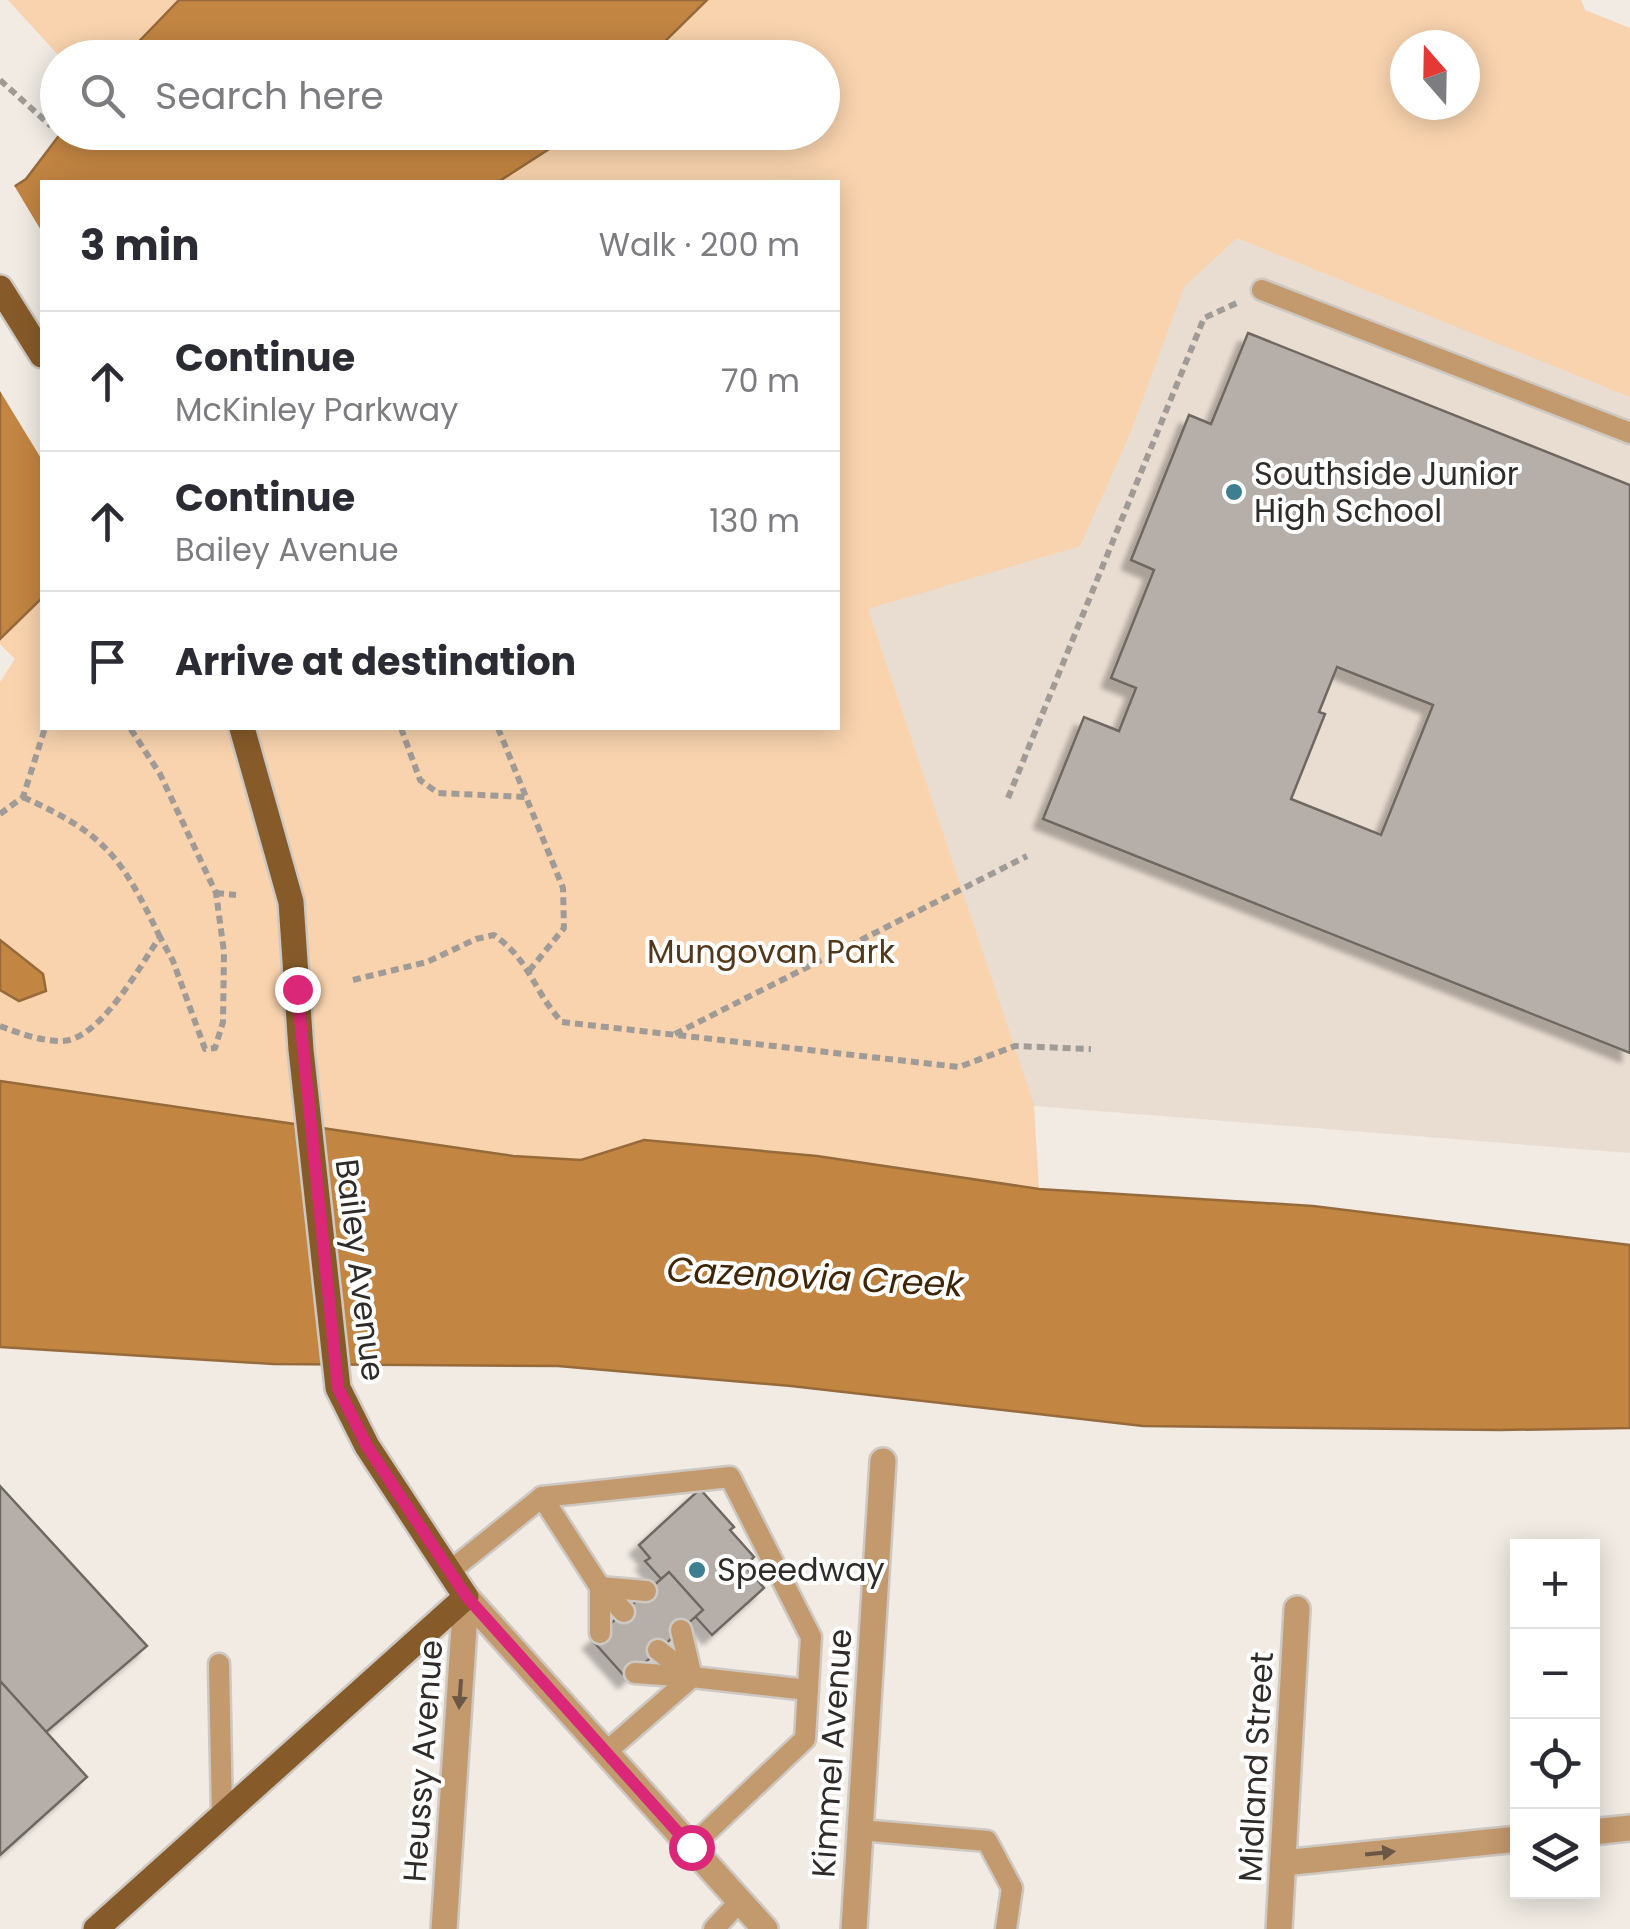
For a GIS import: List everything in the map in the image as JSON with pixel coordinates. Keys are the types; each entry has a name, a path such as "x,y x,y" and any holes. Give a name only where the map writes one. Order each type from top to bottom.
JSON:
{"main road":[{"path":"0,288 40,353"},
{"name":"Bailey Avenue","path":"243,730 291,902 301,1050 338,1388 367,1446 466,1596"},
{"path":"96,1929 120,1918 222,1816 466,1596"}],"street":[{"name":"Kimmel Avenue","path":"854,1929 883,1461"},
{"path":"466,1596 765,1929"},
{"name":"Heussy Avenue","path":"444,1929 466,1596"},
{"name":"Midland Street","path":"1279,1929 1297,1609"},
{"path":"1600,1831 1630,1828"},
{"path":"1283,1863 1510,1840"}],"lane":[{"path":"1262,290 1630,433"},
{"path":"450,1572 542,1496 730,1477 811,1637 805,1739 691,1847"},
{"path":"542,1496 600,1587 624,1612"},
{"path":"600,1587 646,1591"},
{"path":"600,1587 600,1633"},
{"path":"681,1630 692,1677"},
{"path":"658,1650 692,1677"},
{"path":"219,1664 222,1816"},
{"path":"635,1673 808,1690"},
{"path":"606,1752 692,1677"},
{"path":"860,1830 987,1841 1012,1888 1006,1929"},
{"path":"714,1929 740,1902"}],"path":[{"path":"0,80 40,116"},
{"path":"1008,798 1204,318 1262,290"},
{"path":"0,814 23,798 44,730"},
{"path":"23,798 54,811 102,842 126,869 173,960 205,1049 215,1048 223,1022 224,952 216,893 160,774 131,730"},
{"path":"402,730 420,780 438,793 526,796"},
{"path":"499,730 563,888 564,928 529,971"},
{"path":"674,1034 1027,856"},
{"path":"216,893 236,895"},
{"path":"353,980 428,962 476,939 494,935 514,950 544,1003 562,1022 959,1067 1015,1046 1091,1049"},
{"path":"0,1026 64,1042 102,1022 160,937"}],"shaded area":[{"name":"Southside Junior High School","path":"707,0 1581,0 1630,257 1630,1153 1034,1106 817,1156 644,1140 840,730 840,180 501,180 548,150 840,150 840,40 666,40"}],"green space":[{"path":"8,0 179,0 140,40 45,40"},
{"name":"Mungovan Park","path":"707,0 1581,0 1585,10 1630,28 1630,397 1237,238 1184,287 1130,434 1080,546 868,609 1034,1105 1039,1189 817,1156 644,1140 581,1160 513,1156 0,1081 0,682 15,659 0,639 40,600 40,730 840,730 840,180 501,180 548,150 840,150 840,40 666,40"}],"water":[{"path":"179,0 707,0 666,40 140,40"},
{"path":"48,150 548,150 501,180 40,180 40,600 0,639 0,196 26,179"},
{"path":"0,940 43,974 46,991 19,1001 0,990"},
{"name":"Cazenovia Creek","path":"0,1081 513,1156 581,1160 644,1140 817,1156 1039,1189 1313,1206 1630,1245 1630,1428 1143,1426 791,1386 558,1366 273,1364 0,1347"}],"pier":[{"path":"12,182 40,229 40,457 0,391 0,190"}],"building":[{"path":"1248,333 1630,485 1630,1053 1043,819 1084,717 1119,731 1136,688 1111,678 1154,570 1131,560 1189,415 1211,424","holes":["1337,667 1433,705 1381,835 1291,799 1325,714 1319,712"]},
{"path":"0,1486 147,1646 46,1732 0,1681"},
{"path":"700,1489 754,1557 745,1566 764,1588 712,1635 645,1561 650,1558 639,1545"},
{"path":"669,1572 703,1610 627,1679 592,1640"},
{"path":"0,1681 87,1777 0,1855"}],"place":[{"name":"Southside Junior High School","path":"1234,492"},
{"name":"Speedway","path":"697,1570"}],"route":[{"path":"297,989 338,1388 367,1446 466,1596 691,1847"}]}
